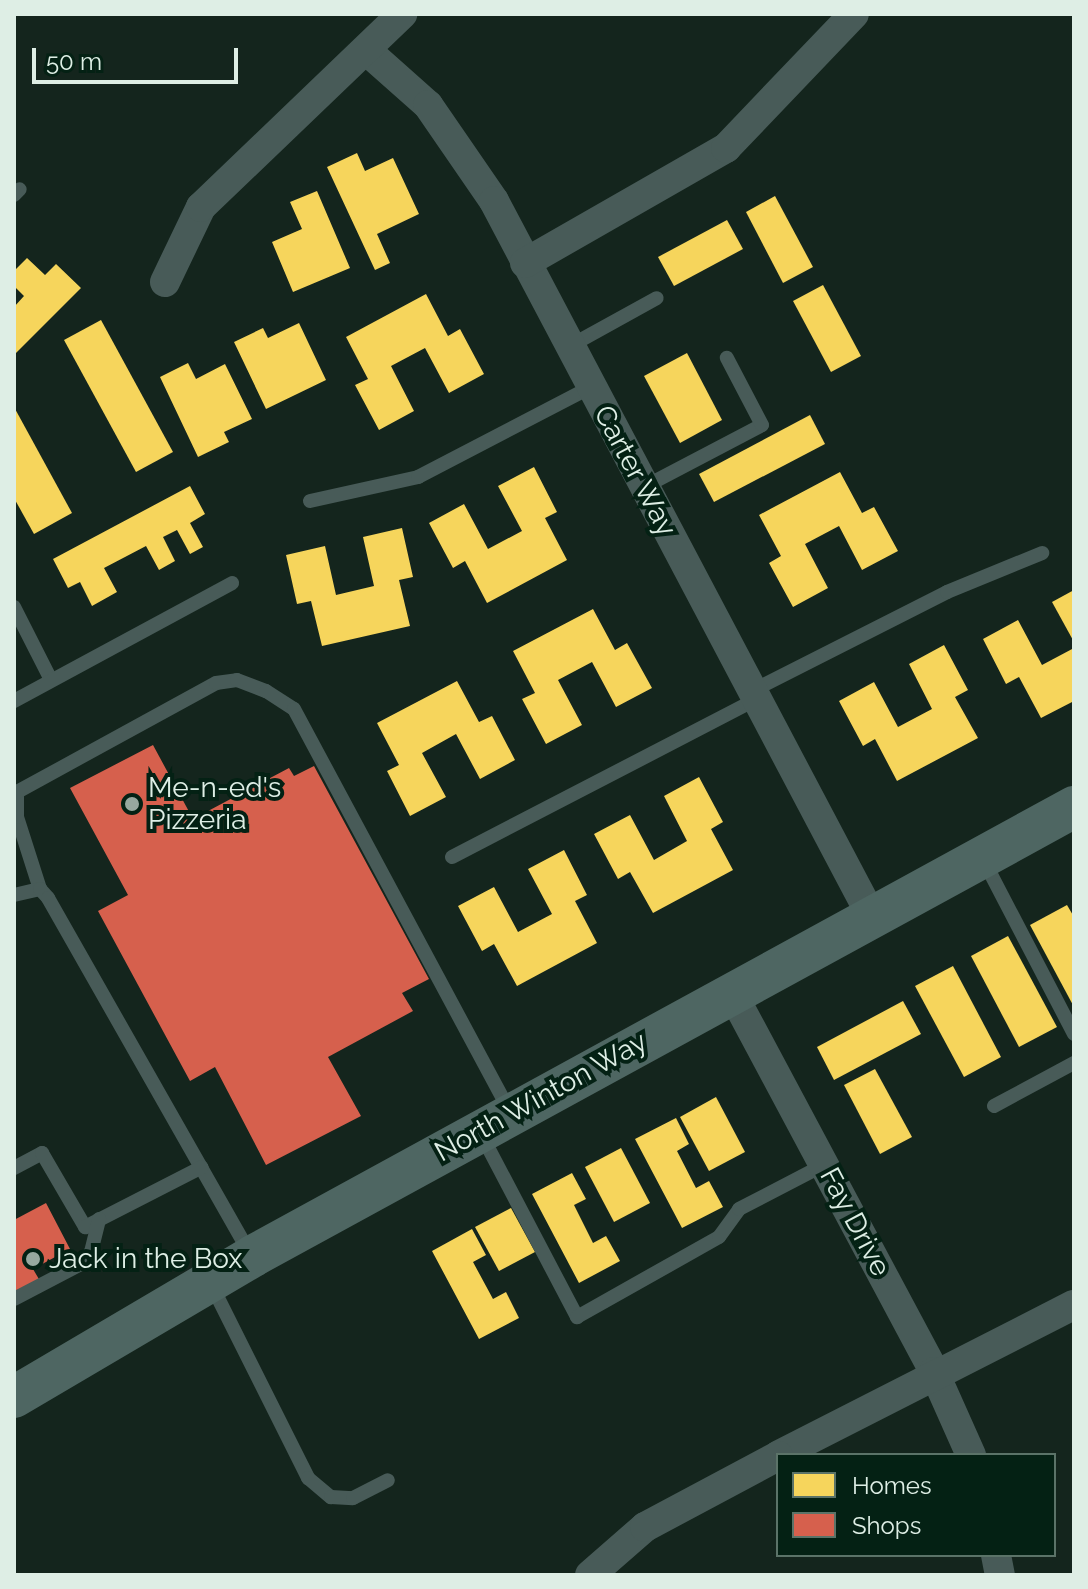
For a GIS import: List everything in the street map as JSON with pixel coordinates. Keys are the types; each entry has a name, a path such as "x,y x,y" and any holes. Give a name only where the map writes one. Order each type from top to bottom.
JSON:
{"main road":[{"name":"North Winton Way","path":"14,1397 253,1256 1074,807"}],"street":[{"path":"165,282 201,207 402,14"},
{"path":"525,263 726,148 854,14"},
{"name":"Carter Way","path":"366,50 428,105 494,201 872,917"},
{"name":"Fay Drive","path":"732,993 934,1372 970,1453"},
{"path":"783,1453 934,1372 1074,1305"},
{"path":"590,1575 645,1527 776,1457"}],"lane":[{"path":"569,346 657,298"},
{"path":"644,487 762,425 727,358"},
{"path":"310,501 418,477 591,387"},
{"path":"452,857 947,592 1042,553"},
{"path":"14,701 232,583"},
{"path":"14,607 51,680"},
{"path":"253,1256 40,889 17,817 17,792 216,683 237,680 266,691 294,709 495,1122 577,1317 719,1237 739,1209 824,1165"},
{"path":"982,857 1074,1034"},
{"path":"14,895 40,889"},
{"path":"994,1106 1074,1063"},
{"path":"14,1168 42,1153 85,1227 202,1167"},
{"path":"14,1299 81,1264 91,1252 99,1219"},
{"path":"210,1282 308,1478 331,1497 353,1498 388,1480"}],"building: Homes":[{"path":"357,153 365,171 393,158 419,214 377,234 390,263 375,270 327,167"},
{"path":"317,191 350,268 293,292 272,242 302,229 290,202"},
{"path":"775,196 813,267 783,283 746,212"},
{"path":"727,220 743,249 674,286 658,257"},
{"path":"27,258 45,275 56,264 81,288 14,355 14,307 24,296 14,286 14,271"},
{"path":"823,285 861,356 831,372 793,301"},
{"path":"426,294 448,336 460,329 484,374 449,393 425,348 391,366 414,411 379,430 355,385 368,379 346,337"},
{"path":"101,320 173,452 136,472 64,340"},
{"path":"299,323 326,380 266,409 234,342 263,328 268,338"},
{"path":"687,353 722,420 680,443 644,376"},
{"path":"188,363 196,379 225,364 252,419 224,432 229,442 198,457 160,377"},
{"path":"14,407 72,513 34,534 14,498"},
{"path":"810,415 825,444 714,502 699,474"},
{"path":"534,467 557,512 545,518 567,560 487,603 465,561 453,568 429,523 464,504 488,549 522,531 498,486"},
{"path":"840,472 862,513 874,507 898,551 862,570 839,526 805,544 828,588 793,607 769,563 781,556 759,515"},
{"path":"190,486 205,514 190,523 203,547 190,554 177,530 163,537 175,561 159,570 146,546 104,568 117,592 92,606 80,582 68,588 53,559"},
{"path":"402,528 413,577 399,580 410,626 322,646 311,601 297,604 286,555 325,546 336,595 374,586 363,537"},
{"path":"1074,590 1074,642 1052,602"},
{"path":"593,609 615,650 627,643 652,688 616,707 592,662 558,680 582,725 546,744 522,699 535,693 513,651"},
{"path":"1018,620 1042,665 1074,648 1074,701 1041,718 1019,677 1006,684 983,639"},
{"path":"944,645 968,690 955,697 978,738 897,781 875,739 863,746 839,701 874,682 898,727 932,709 909,664"},
{"path":"457,681 479,722 492,716 515,760 480,779 456,734 422,753 446,797 410,816 387,771 399,765 377,723"},
{"path":"699,777 723,822 711,829 733,870 653,913 630,872 618,879 594,834 630,815 654,860 687,841 664,796"},
{"path":"564,850 587,895 575,901 597,943 517,986 494,944 482,951 458,906 494,887 518,932 552,914 528,869"},
{"path":"1067,905 1074,917 1074,1007 1030,925"},
{"path":"1008,936 1057,1027 1019,1047 971,956"},
{"path":"953,966 1001,1057 964,1077 915,986"},
{"path":"903,1001 921,1034 834,1080 817,1047"},
{"path":"875,1069 912,1137 880,1154 844,1085"},
{"path":"716,1097 745,1152 709,1171 680,1117"},
{"path":"676,1118 689,1144 677,1151 696,1188 709,1181 723,1207 682,1228 635,1139"},
{"path":"621,1148 650,1203 614,1222 585,1167"},
{"path":"572,1173 586,1199 574,1205 593,1243 606,1236 620,1261 579,1283 532,1194"},
{"path":"511,1208 535,1252 499,1271 475,1227"},
{"path":"472,1229 486,1255 473,1262 493,1299 506,1292 519,1318 479,1339 432,1251"}],"building: Shops":[{"path":"153,745 193,819 289,768 294,776 314,766 429,979 402,993 413,1011 328,1057 361,1116 266,1165 215,1067 190,1081 98,911 128,895 70,788"},
{"name":"Jack in the Box","path":"46,1203 70,1249 33,1269 43,1286 20,1298 14,1288 14,1220"}],"place":[{"name":"Me-n-ed's Pizzeria","path":"132,804"},
{"name":"Jack in the Box","path":"33,1259"}]}
